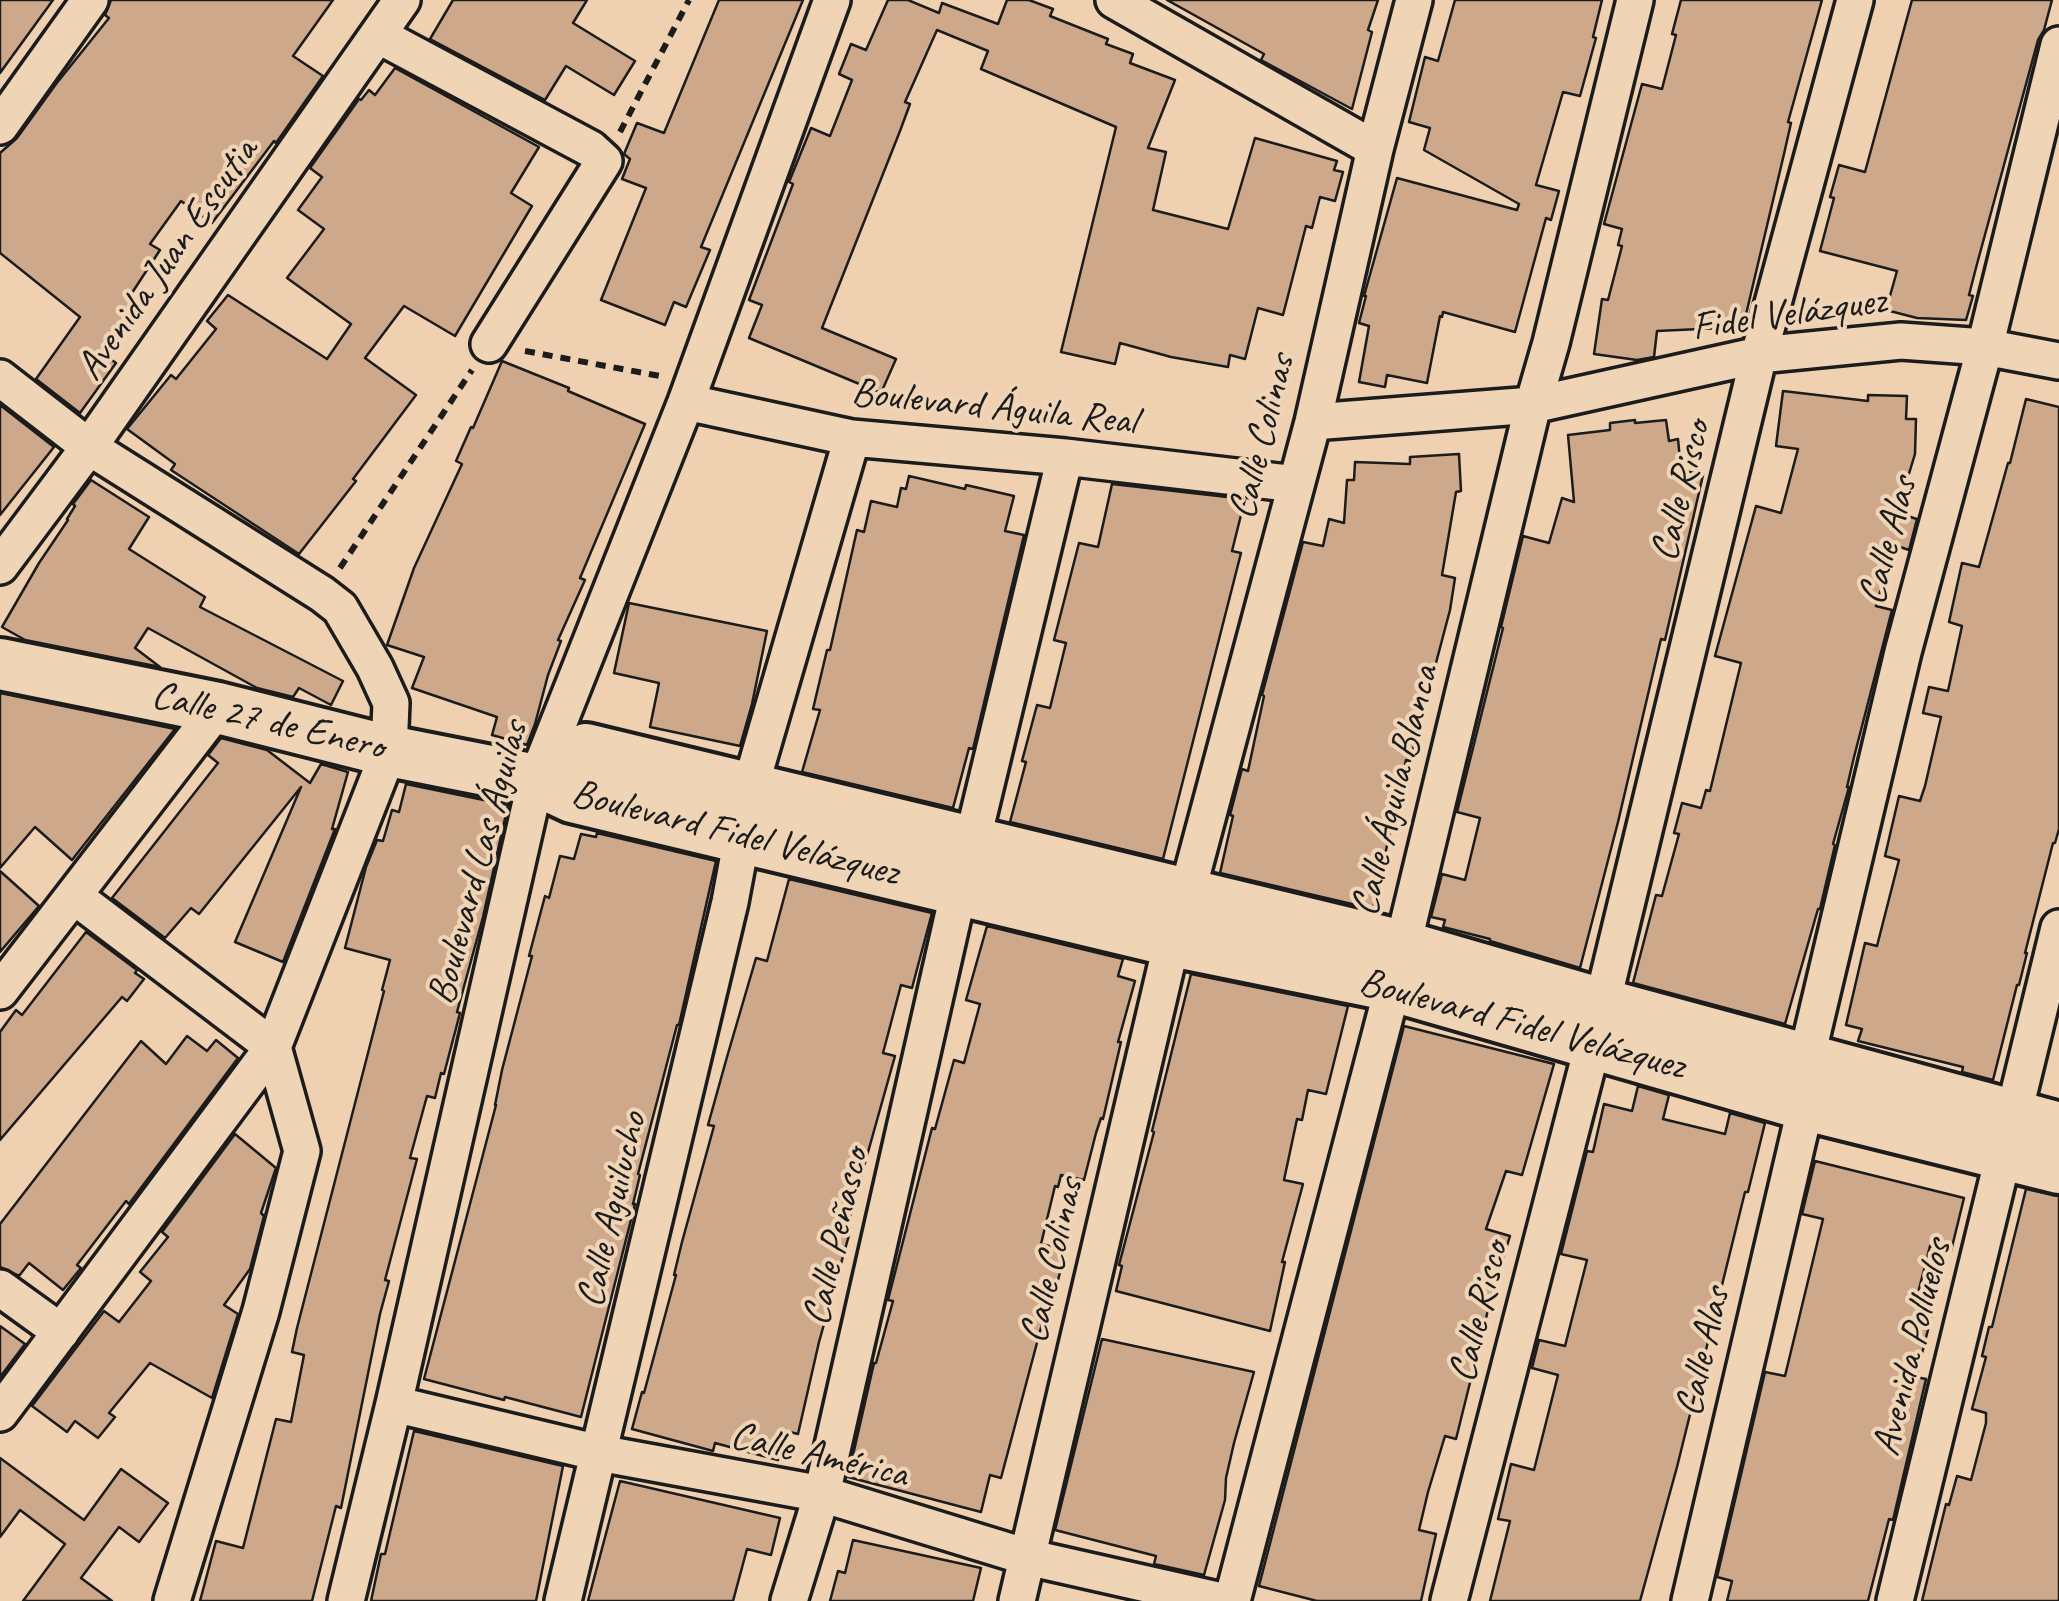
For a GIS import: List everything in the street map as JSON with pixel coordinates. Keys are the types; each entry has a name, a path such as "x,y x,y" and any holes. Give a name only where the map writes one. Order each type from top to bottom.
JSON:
{"main road":[{"name":"Calle 27 de Enero","path":"0,664 218,708 388,751 536,780"},
{"name":"Boulevard Fidel Velázquez","path":"536,780 586,749 1187,893 1397,966 1597,1024 1805,1096 2009,1134 2059,1128"},
{"name":"Boulevard Fidel Velázquez","path":"536,780 572,797 1172,941 1397,966"},
{"name":"Boulevard Fidel Velázquez","path":"2009,1134 2059,1168"}],"street":[{"path":"0,126 90,0"},
{"name":"Avenida Juan Escutia","path":"0,566 89,447 402,0"},
{"name":"Boulevard Las Águilas","path":"346,1601 536,780 689,392 832,0"},
{"path":"1114,0 1375,149"},
{"name":"Calle Colinas","path":"1187,893 1313,422 1375,149 1414,0"},
{"name":"Calle Águila Blanca","path":"1232,1601 1397,966 1635,0"},
{"name":"Calle Risco","path":"1449,1601 1597,1024 1759,355 1854,0"},
{"path":"378,35 592,150 604,162 489,344"},
{"name":"Calle Alas","path":"1690,1601 1902,652 1985,347 2059,46"},
{"name":"Fidel Velázquez","path":"1533,404 1759,355 1901,341 1985,347 2059,361"},
{"path":"0,378 89,447 340,608 391,704 388,751 273,1047 0,1413"},
{"name":"Boulevard Águila Real","path":"689,392 852,438 1065,457 1296,484"},
{"path":"1313,422 1533,404"},
{"path":"750,788 852,438"},
{"path":"972,842 1065,457"},
{"path":"0,991 218,708"},
{"name":"Calle Aguilucho","path":"564,1601 742,838"},
{"name":"Calle Peñasco","path":"788,1601 822,1494 959,890"},
{"path":"74,896 273,1047 302,1151 261,1311 172,1601"},
{"name":"Avenida Polluelos","path":"1895,1601 2059,928"},
{"name":"Calle Colinas","path":"1017,1601 1172,941"},
{"path":"0,1288 61,1332"},
{"name":"Calle América","path":"394,1404 600,1453 822,1494 1028,1557 1222,1601"}],"path":[{"path":"604,162 688,0"},
{"path":"322,594 489,344 689,392"}],"building":[{"path":"0,0 53,0 0,73"},
{"path":"111,0 333,0 293,56 323,76 212,223 181,201 150,244 160,250 128,299 140,308 105,355 116,363 80,413 36,379 80,317 0,253 0,153 17,138 109,18 105,15"},
{"path":"453,0 587,0 573,23 635,61 614,95 566,66 545,100 430,39"},
{"path":"719,0 803,0 701,247 710,250 686,307 674,302 665,325 601,300 646,188 622,179 630,159 624,154 637,123 664,133"},
{"path":"888,0 908,0 939,13 942,3 998,24 1007,0 1029,0 1053,9 1050,16 1108,39 1106,44 1133,54 1130,63 1175,80 1148,148 1166,152 1153,210 1228,229 1255,138 1337,161 1334,170 1343,172 1335,201 1320,197 1312,228 1306,226 1283,315 1258,308 1245,359 1230,355 1228,367 1120,343 1115,364 1061,352 1116,127 981,69 988,51 937,30 905,102 910,104 822,328 896,359 881,393 749,338 762,305 749,300 811,128 830,136 852,80 839,74 851,44 866,50"},
{"path":"1167,0 1378,0 1352,109 1261,60 1264,54"},
{"path":"1455,0 1602,0 1580,96 1563,92 1536,185 1559,191 1551,220 1546,218 1515,332 1443,312 1427,383 1387,375 1385,387 1359,382 1369,326 1359,323 1364,296 1397,178 1517,210 1519,204 1424,150 1430,128 1409,122 1425,57 1438,61"},
{"path":"1681,0 1822,0 1788,122 1791,123 1743,327 1657,331 1654,357 1637,360 1594,354 1602,299 1608,300 1622,246 1618,245 1622,229 1604,224 1642,84 1662,89"},
{"path":"1912,0 2052,0 1977,264 1966,320 1917,318 1886,310 1897,271 1820,251 1839,165 1865,172"},
{"path":"395,68 539,147 511,193 532,206 455,336 404,306 365,358 416,395 299,554 171,470 175,464 127,429 171,375 176,379 216,329 207,321 228,295 327,359 351,324 287,278 324,229 298,210 322,177 310,168 359,99 369,90 375,95"},
{"path":"502,361 645,424 580,578 585,580 558,640 561,641 527,745 492,735 497,717 412,688 424,657 387,645 414,568 462,464 456,461"},
{"path":"1783,391 1868,401 1868,395 1907,396 1906,419 1916,419 1915,454 1897,513 1917,519 1909,550 1894,545 1876,606 1892,610 1820,909 1785,1024 1633,983 1656,895 1662,896 1679,834 1674,833 1682,803 1701,808 1706,790 1710,791 1741,663 1715,656 1756,506 1781,513 1798,449 1776,446"},
{"path":"2026,399 2059,407 2059,829 1993,1080 1962,1072 1963,1067 1858,1041 1862,1029 1846,1025 1865,943 1877,946 1899,860 1885,856 1899,796 1920,801 1925,786 1941,717 1923,713 1929,687 1948,691 1962,626 1949,622 1962,563 1979,567"},
{"path":"0,405 54,447 0,515"},
{"path":"1666,420 1669,441 1678,439 1681,470 1703,475 1665,640 1661,639 1580,968 1443,927 1445,920 1431,917 1442,874 1465,880 1480,818 1457,812 1523,536 1549,543 1562,498 1574,502 1568,435 1610,430 1610,423"},
{"path":"1459,454 1461,491 1456,492 1442,575 1455,578 1450,610 1410,761 1406,760 1373,909 1220,873 1233,816 1230,815 1242,769 1248,771 1262,695 1303,542 1323,546 1329,519 1344,523 1347,480 1354,480 1355,462 1410,464 1410,457"},
{"path":"909,476 1014,496 1005,531 1024,535 973,749 969,748 953,808 802,772 820,710 813,709 857,530 864,532 871,501 897,507 901,488 906,489"},
{"path":"91,480 149,517 129,549 205,597 200,607 343,681 331,705 299,688 293,697 257,688 148,628 135,648 160,667 25,640 2,627"},
{"path":"1112,484 1245,499 1232,551 1241,553 1163,859 1010,822 1037,705 1050,708 1066,643 1054,640 1079,543 1098,547"},
{"path":"629,603 767,631 740,746 650,727 659,683 614,673"},
{"path":"0,693 175,729 72,860 35,827 0,868"},
{"path":"221,738 267,750 310,783 321,764 348,772 335,829 283,962 235,942 301,787 199,914 191,908 165,938 112,898 218,763 208,755"},
{"path":"406,784 508,805 444,1074 441,1073 435,1098 427,1096 410,1158 417,1159 385,1280 389,1281 341,1508 336,1506 312,1601 200,1601 216,1541 243,1548 276,1419 291,1422 304,1355 292,1352 297,1328 390,960 345,948 366,867 377,840 383,841 392,810 399,812"},
{"path":"597,833 716,861 581,1417 424,1379 496,1105 545,896 549,898 560,856 574,859 581,834 596,837"},
{"path":"0,871 39,906 0,952"},
{"path":"789,879 932,913 912,988 901,985 883,1053 895,1056 847,1227 851,1228 798,1434 786,1431 778,1460 715,1443 713,1451 632,1429 676,1275 714,1126 708,1125 727,1057 756,958 767,961"},
{"path":"987,926 1123,959 1118,976 1135,981 1103,1119 1084,1180 1061,1175 1058,1187 1055,1186 1041,1244 1066,1250 1050,1310 1046,1309 1001,1478 990,1475 981,1512 848,1477 932,1128 935,1129 954,1060 964,1063 980,1004 966,1000"},
{"path":"86,932 144,979 127,1001 122,997 0,1140 0,1032 16,1010 22,1015"},
{"path":"1191,974 1348,1006 1326,1094 1308,1090 1302,1120 1297,1119 1284,1180 1303,1184 1282,1262 1270,1331 1116,1291 1122,1266 1119,1265"},
{"path":"1404,1026 1554,1064 1522,1175 1506,1171 1486,1229 1510,1236 1456,1439 1445,1436 1428,1492 1419,1530 1436,1534 1421,1601 1317,1601 1259,1586"},
{"path":"187,1036 207,1051 216,1040 238,1058 129,1204 126,1201 77,1265 81,1268 63,1290 29,1263 19,1276 0,1267 0,1224 141,1041 166,1064"},
{"path":"1638,1086 1669,1095 1663,1119 1725,1134 1730,1113 1765,1123 1640,1601 1490,1601 1510,1521 1498,1519 1511,1464 1534,1470 1558,1375 1532,1368 1539,1340 1565,1346 1587,1260 1561,1254 1587,1151 1593,1152 1604,1104 1632,1111"},
{"path":"235,1134 276,1168 261,1213 264,1216 250,1269 224,1305 238,1314 212,1398 150,1363 109,1413 115,1417 98,1438 75,1421 67,1432 32,1406 104,1311 119,1322 151,1281 140,1272 168,1237 162,1232"},
{"path":"1815,1161 1964,1198 1951,1251 1930,1246 1915,1305 1933,1310 1916,1377 1926,1379 1893,1520 1889,1519 1868,1601 1727,1601 1732,1581 1717,1577 1765,1372 1785,1376 1823,1219 1802,1214"},
{"path":"2026,1189 2059,1196 2059,1601 1922,1601 1946,1504 1949,1505 1957,1476 1971,1480 1986,1423 1986,1413 1972,1409 1986,1357 1982,1356 1989,1327"},
{"path":"0,1326 25,1344 0,1377"},
{"path":"1102,1339 1254,1372 1204,1575 1154,1564 1156,1556 1055,1530"},
{"path":"414,1431 563,1466 536,1601 371,1601"},
{"path":"0,1458 84,1520 121,1469 168,1503 139,1542 119,1527 81,1578 112,1601 23,1601 65,1544 20,1510 0,1537"},
{"path":"620,1481 780,1518 771,1555 747,1549 733,1601 588,1601"},
{"path":"853,1540 981,1568 973,1601 830,1601 838,1571 845,1573"}]}
